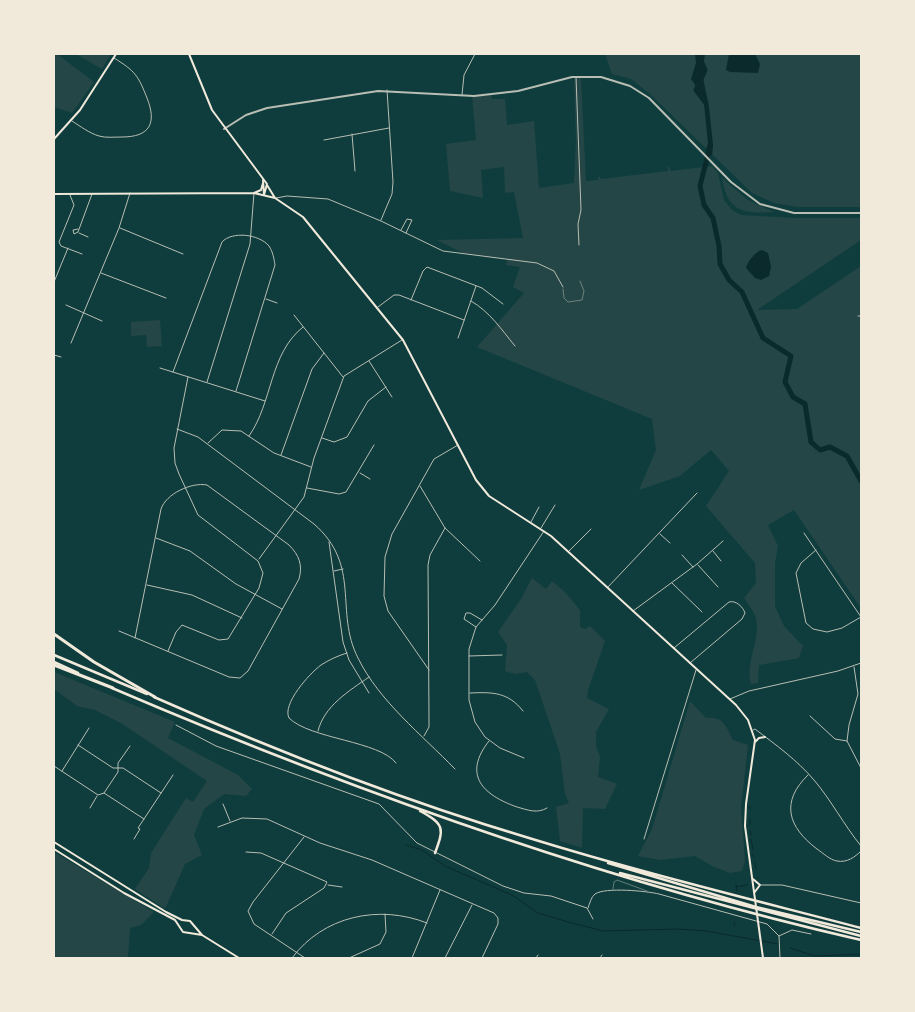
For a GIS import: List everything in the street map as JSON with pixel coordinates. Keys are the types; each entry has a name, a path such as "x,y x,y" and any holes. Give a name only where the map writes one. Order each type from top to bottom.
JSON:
{"highway":[{"path":"54,634 94,662 155,697"},
{"path":"54,655 238,733 355,779 450,812 640,874 756,909 861,930"},
{"path":"54,664 272,754 412,807 703,901 861,940"},
{"path":"412,807 430,816 440,825 442,836 436,853"},
{"path":"588,856 861,930"},
{"path":"611,872 861,936"}],"main road":[{"path":"54,139 72,121 116,54"},
{"path":"189,54 209,106 275,198"},
{"path":"254,193 261,190 264,183"},
{"path":"264,183 264,195"},
{"path":"54,194 254,193 275,198 303,217 403,340 476,480 489,496 544,531 744,714 753,730 755,742 745,812 762,958"},
{"path":"755,742 759,738 765,737"},
{"path":"54,842 138,895 190,921 202,935 239,958"},
{"path":"54,849 124,893 175,920 183,932 202,935"},
{"path":"752,876 760,885 754,893"},
{"path":"180,926 185,920"},
{"path":"192,932 194,927"}],"street":[{"path":"462,96 464,75 475,54"},
{"path":"72,121 102,137 136,137 147,129 151,121 152,111 138,77 132,69 113,58"},
{"path":"224,129 246,115 271,107 387,90 462,96 501,94 576,77 608,79 636,89 654,102 741,192 772,208 798,213 861,213"},
{"path":"576,77 581,204 578,224 579,245"},
{"path":"381,221 392,194 394,182 387,90"},
{"path":"324,140 389,128"},
{"path":"352,134 356,171"},
{"path":"71,343 119,228 130,193"},
{"path":"207,382 251,237 254,193"},
{"path":"70,194 74,205 59,240 60,245 82,254"},
{"path":"78,232 92,194"},
{"path":"275,198 288,196 328,199 401,230 443,251 540,264 554,271 563,288"},
{"path":"401,230 407,219 412,220 406,233"},
{"path":"119,228 183,254"},
{"path":"78,229 74,229 73,233 76,234 78,232 88,237"},
{"path":"173,372 220,245 230,236 251,237 267,245 274,260 274,270 236,391"},
{"path":"54,282 68,248"},
{"path":"411,300 426,267 476,285 490,292 503,304"},
{"path":"100,272 166,298"},
{"path":"458,338 476,285"},
{"path":"377,308 394,295 464,320"},
{"path":"266,298 277,303"},
{"path":"471,301 484,309 495,320 515,346"},
{"path":"66,305 102,321"},
{"path":"294,315 343,377"},
{"path":"249,436 258,424 282,352 290,339 303,327"},
{"path":"258,561 296,510 306,488 311,467 343,377 403,340"},
{"path":"280,456 312,369 324,353"},
{"path":"54,355 61,357"},
{"path":"369,360 392,397"},
{"path":"160,368 266,401"},
{"path":"168,652 176,632 182,625 225,640 231,636 263,576 258,561 200,517 186,489 174,457 177,429 188,377"},
{"path":"321,438 334,442 347,437 368,401 386,386"},
{"path":"177,429 192,434 207,444 296,510 317,527 329,541 343,569 351,637 358,658 369,677 423,737 455,769"},
{"path":"207,444 216,434 227,429 238,430 280,456 311,467"},
{"path":"306,488 343,494 351,488 374,445"},
{"path":"428,670 391,616 384,596 385,557 389,542 435,458 458,445"},
{"path":"359,472 370,479"},
{"path":"119,631 135,638 227,677 240,678 248,671 299,579 301,566 296,552 209,486 202,484 186,489 164,501 135,638"},
{"path":"419,486 445,528 480,561"},
{"path":"607,588 697,493"},
{"path":"541,529 555,505"},
{"path":"530,523 540,507"},
{"path":"423,737 429,727 428,565 430,556 445,528"},
{"path":"568,552 591,529"},
{"path":"524,758 504,751 490,740 481,731 472,716 468,656 470,643 476,628 495,605 544,531"},
{"path":"804,532 861,617 842,628 826,632 813,629 806,623 796,575 801,563 816,550"},
{"path":"659,534 670,543"},
{"path":"156,538 190,551 233,582 282,609"},
{"path":"329,541 340,627 347,653 369,693"},
{"path":"633,611 698,564 723,541"},
{"path":"712,550 721,560"},
{"path":"682,555 693,567"},
{"path":"698,564 718,587"},
{"path":"334,572 343,569"},
{"path":"672,583 702,612"},
{"path":"146,585 192,595 242,618"},
{"path":"673,648 729,602 734,602 741,606 745,613 742,619 689,663"},
{"path":"476,628 464,619 466,613 482,620"},
{"path":"347,653 317,668 300,686 288,709 287,715 291,721 390,757 396,763"},
{"path":"468,656 502,655"},
{"path":"729,699 749,691 854,667 861,663"},
{"path":"854,667 858,685 857,701 850,720 847,741 861,768"},
{"path":"644,839 696,669"},
{"path":"318,732 322,720 333,705 369,677"},
{"path":"469,693 503,694 512,699 523,711"},
{"path":"857,701 861,702"},
{"path":"810,716 835,739 847,741"},
{"path":"176,725 216,746 379,804 412,839 436,853 510,889 551,896 588,908 593,919"},
{"path":"61,771 89,728"},
{"path":"753,730 755,729 809,774 861,846"},
{"path":"490,740 481,752 477,766 478,778 486,791 498,800 527,810 538,812 547,808"},
{"path":"78,745 113,768 123,768 161,793"},
{"path":"90,808 98,795 104,793 118,768 118,763 130,746"},
{"path":"54,766 98,795"},
{"path":"809,774 796,788 792,799 791,819 797,831 813,846 835,861 848,860 861,850"},
{"path":"134,839 144,818 173,775"},
{"path":"104,793 144,818"},
{"path":"223,804 230,821"},
{"path":"218,828 230,821 260,817 343,852 372,860 494,913 498,920 498,926 482,958"},
{"path":"305,836 286,863 253,902 249,910 254,924 305,958"},
{"path":"246,852 259,852 325,879 328,884"},
{"path":"272,935 286,913 328,884 342,886"},
{"path":"760,885 782,885 861,903"},
{"path":"412,958 440,890"},
{"path":"588,908 595,894 613,891 647,891 762,922 773,929 778,936 780,958"},
{"path":"445,958 472,904"},
{"path":"292,958 311,936 333,924 385,914 406,915 427,923"},
{"path":"350,958 380,944 386,932 385,914"},
{"path":"778,936 792,930 811,934"}],"lane":[{"path":"563,288 564,298 568,302 582,300 584,291 580,281"},
{"path":"613,891 616,880 647,891"}],"shaded area":[{"path":"54,54 57,54 94,82 72,113 54,107"},
{"path":"76,54 111,54 102,69"},
{"path":"605,54 861,54 861,207 797,207 774,203 752,193 650,94 631,79 612,74"},
{"path":"695,54 705,54 702,73 709,107 713,145 712,156 706,151 708,143 703,96 691,79 696,63"},
{"path":"729,54 755,54 760,64 758,73 730,72 726,70"},
{"path":"581,78 586,181 598,180 599,176 601,179 668,171 668,165 671,171 712,166 718,173 724,200 732,210 741,215 796,218 861,218 861,240 757,310 797,309 861,266 861,608 794,510 768,525 778,546 775,563 775,606 784,626 803,646 799,658 759,665 758,683 751,684 750,676 757,626 756,618 744,598 756,583 755,563 706,506 729,471 711,450 680,476 639,490 656,450 652,419 477,347 524,293 513,287 520,267 506,265 507,259 465,254 437,240 523,238 514,192 505,193 504,167 481,170 483,198 450,191 446,144 476,140 472,95 491,94 492,99 505,99 507,125 534,121 539,188 574,183 576,138 574,79"},
{"path":"722,178 748,200 774,212 754,212 739,208 728,198"},
{"path":"762,250 768,253 771,267 769,276 761,280 755,278 746,268 752,257"},
{"path":"160,320 162,346 147,347 146,335 131,336 131,322"},
{"path":"532,578 546,589 552,581 566,593 580,610 580,627 585,629 590,626 605,641 587,698 609,709 596,732 596,746 600,757 598,777 617,784 605,809 583,808 582,848 560,841 556,807 569,803 565,794 560,754 535,680 527,672 515,674 505,671 507,645 498,632 521,599"},
{"path":"54,672 175,722 168,738 238,775 252,789 246,796 224,794 204,809 194,835 202,855 185,864 165,909 135,889 149,868 151,853 186,798 193,802 207,781 121,723 95,710 77,706 54,689"},
{"path":"690,701 706,718 720,720 733,740 748,745 741,808 745,861 742,871 730,873 712,866 695,856 660,860 638,856 652,829"},
{"path":"54,852 154,912 141,925 130,928 128,958 54,958"}],"waterway":[{"path":"698,54 705,70 696,90 706,103"},
{"path":"710,146 700,186 704,205 713,218 719,246 720,264 729,280 742,292 763,338 791,356 785,382 793,397 805,404 811,442 820,450 830,447 847,456 861,481"},
{"path":"748,806 750,809"},
{"path":"750,819 750,825"},
{"path":"750,830 751,835"},
{"path":"751,839 753,850"},
{"path":"406,845 422,850 445,866 512,895 538,913 572,923 603,931 678,929 706,931 778,944"},
{"path":"755,862 756,869"},
{"path":"736,884 737,891"},
{"path":"736,887 747,885"},
{"path":"734,926 735,922"},
{"path":"790,948 815,956 861,954"}]}
